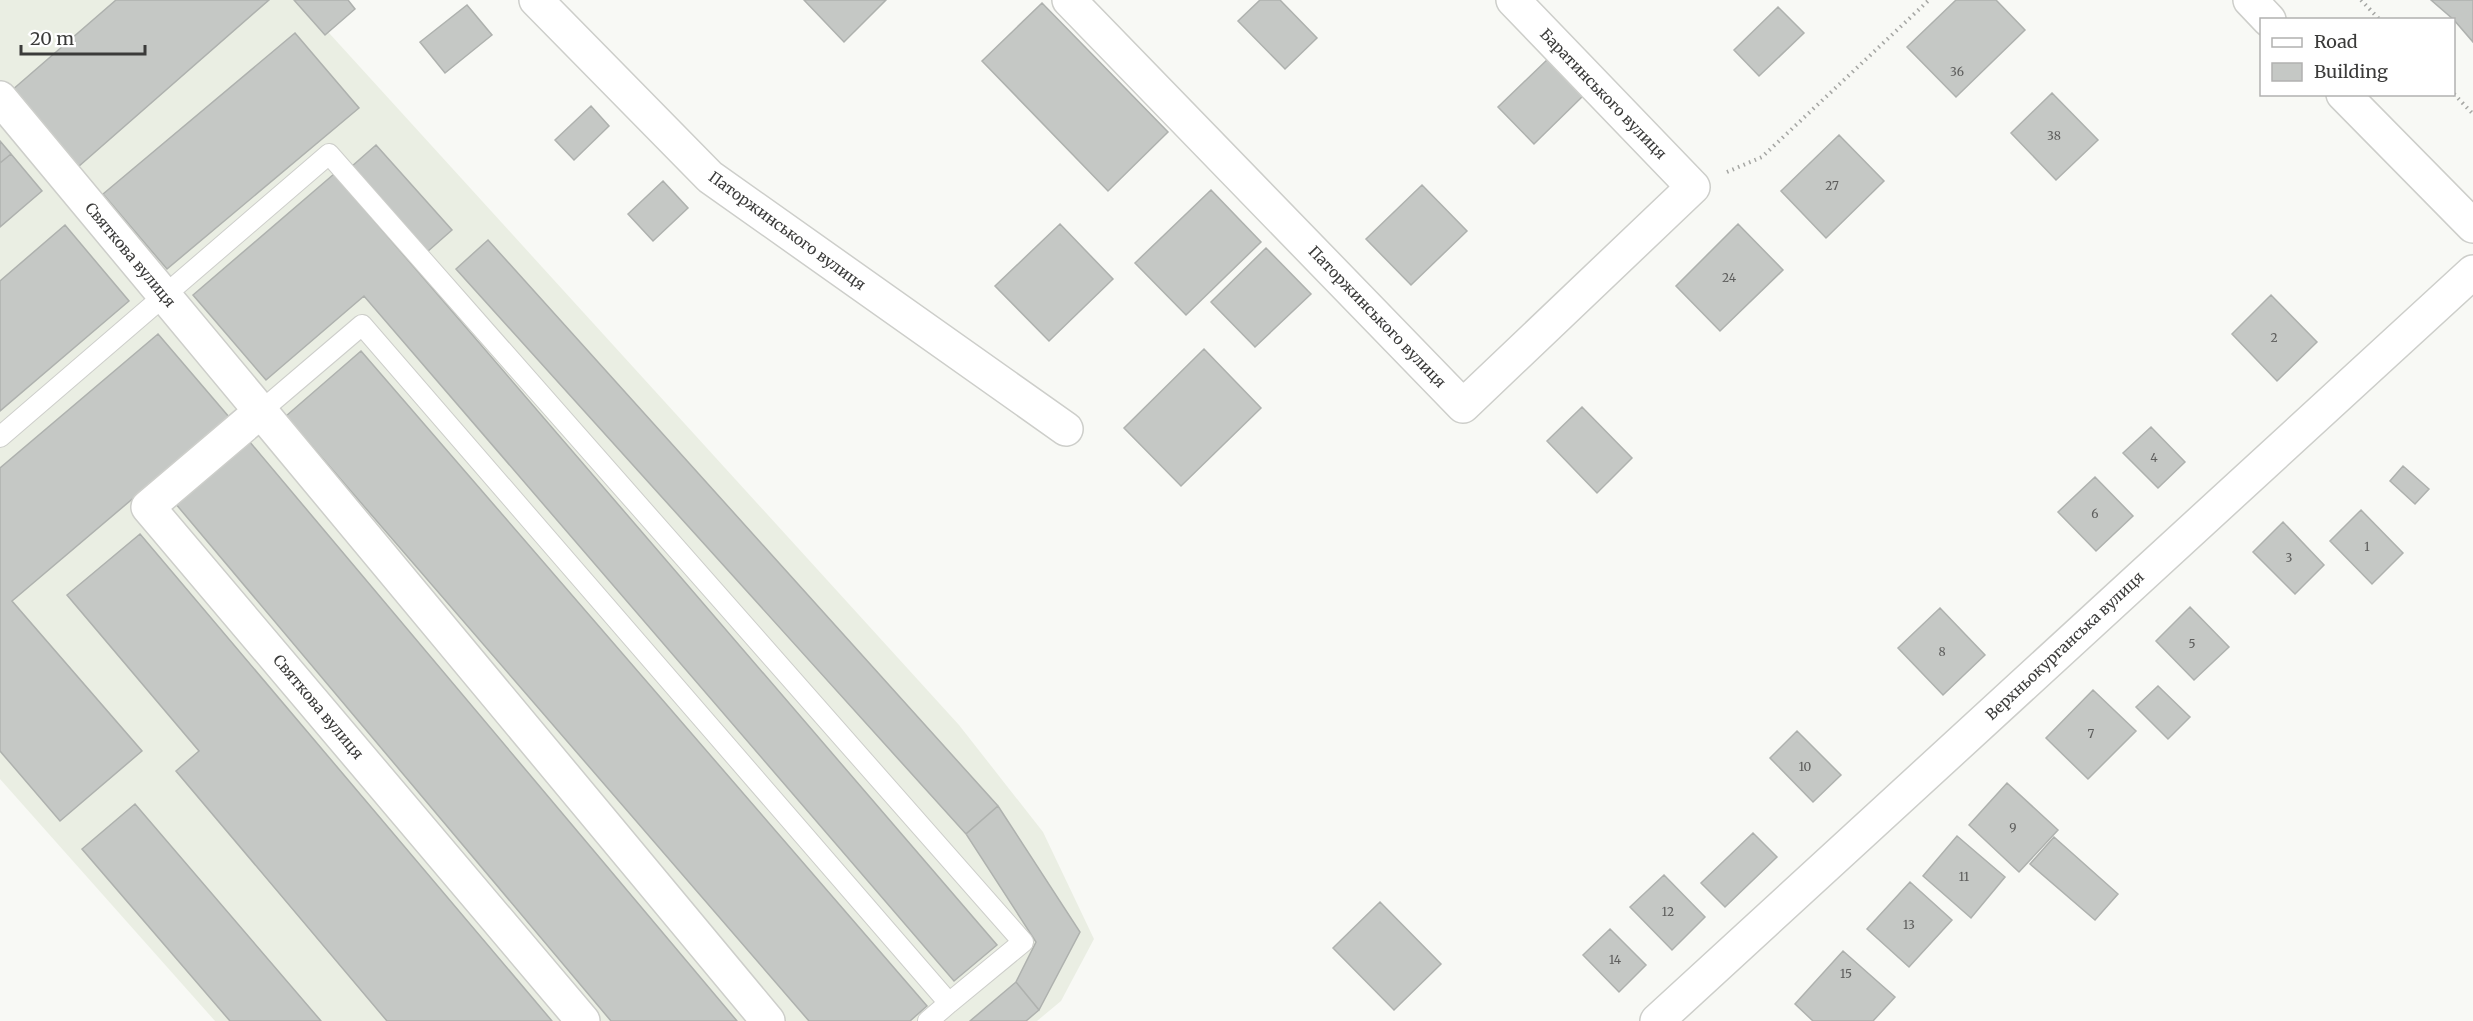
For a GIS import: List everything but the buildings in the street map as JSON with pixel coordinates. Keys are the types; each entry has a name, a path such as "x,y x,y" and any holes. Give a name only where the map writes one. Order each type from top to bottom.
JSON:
{"street":[{"name":"Паторжинського вулиця","path":"536,0 710,177 1066,429"},
{"name":"Паторжинського вулиця","path":"1069,0 1463,406 1693,187"},
{"name":"Баратинського вулиця","path":"1513,0 1693,187"},
{"path":"2250,0 2267,18"},
{"path":"2345,96 2473,226"},
{"name":"Святкова вулиця","path":"0,98 768,1021"},
{"name":"Верхньокурганська вулиця","path":"1658,1021 2473,272"},
{"name":"Святкова вулиця","path":"261,411 148,507 583,1021"}],"lane":[{"path":"0,437 329,154 1023,942 928,1021"},
{"path":"261,411 362,325 949,1003"}],"path":[{"path":"1693,187 1762,157 1929,0"},
{"path":"2361,0 2378,18"},
{"path":"2455,95 2473,114"}],"shaded area":[{"path":"0,0 299,0 959,725 1043,832 1094,939 1061,1001 1037,1021 215,1021 0,779"}]}
